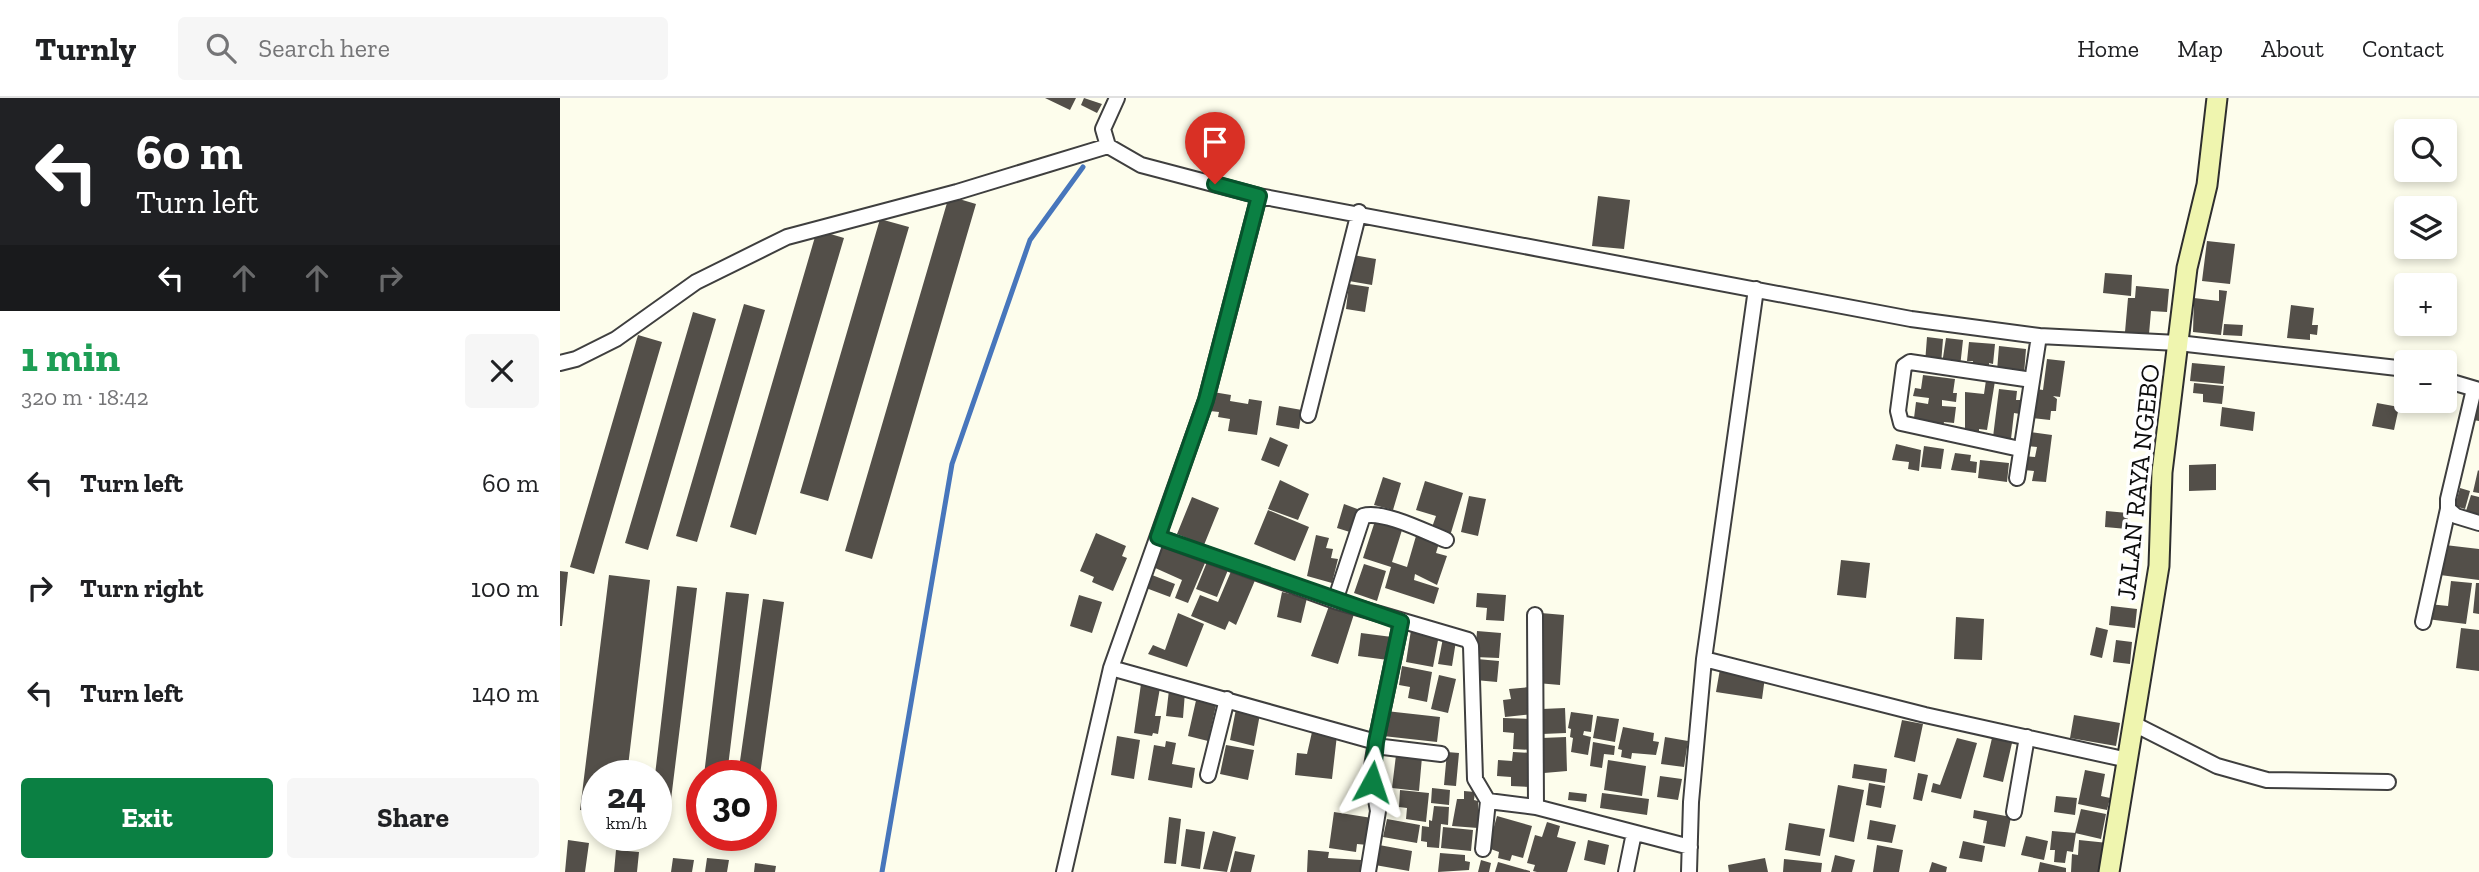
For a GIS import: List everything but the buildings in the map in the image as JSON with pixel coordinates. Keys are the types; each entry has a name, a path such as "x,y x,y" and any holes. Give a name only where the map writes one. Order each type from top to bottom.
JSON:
{"street":[{"path":"1117,98 1103,129 1108,146 1141,165 1259,196 1359,212 1911,319 2039,336 2178,343 2394,368"},
{"name":"JALAN RAYA NGEBO","path":"2109,872 2158,566 2162,472 2187,268 2207,185 2217,98"},
{"path":"560,363 576,359 616,339 696,282 787,237 957,192 1108,146"},
{"path":"1064,872 1111,668 1126,619 1206,400 1259,196"},
{"path":"1308,415 1359,212"},
{"path":"1689,872 1691,802 1704,659 1756,289"},
{"path":"2017,478 2039,336"},
{"path":"2020,449 1901,423 1898,411 1904,366 1910,362 2032,380"},
{"path":"2423,622 2448,499 2477,390 2457,384"},
{"path":"2448,509 2456,516 2479,523"},
{"path":"1335,601 1363,516 1371,514 1395,520 1446,540"},
{"path":"1158,537 1335,601 1468,640 1471,646 1475,779 1488,801 1483,849"},
{"path":"1535,615 1536,807"},
{"path":"1368,872 1378,811 1371,772 1401,622"},
{"path":"1704,659 1925,716 2128,760"},
{"path":"1111,668 1227,699 1376,744 1441,754"},
{"path":"1208,775 1227,699"},
{"path":"2134,724 2217,766 2267,780 2388,782"},
{"path":"2014,812 2027,737"},
{"path":"1488,801 1536,807 1690,847"},
{"path":"1626,872 1634,833"}],"waterway":[{"path":"882,872 952,464 1030,240 1083,167"}],"route":[{"path":"1215,184 1259,196 1206,400 1158,537 1401,622 1376,742 1372,782"}]}
